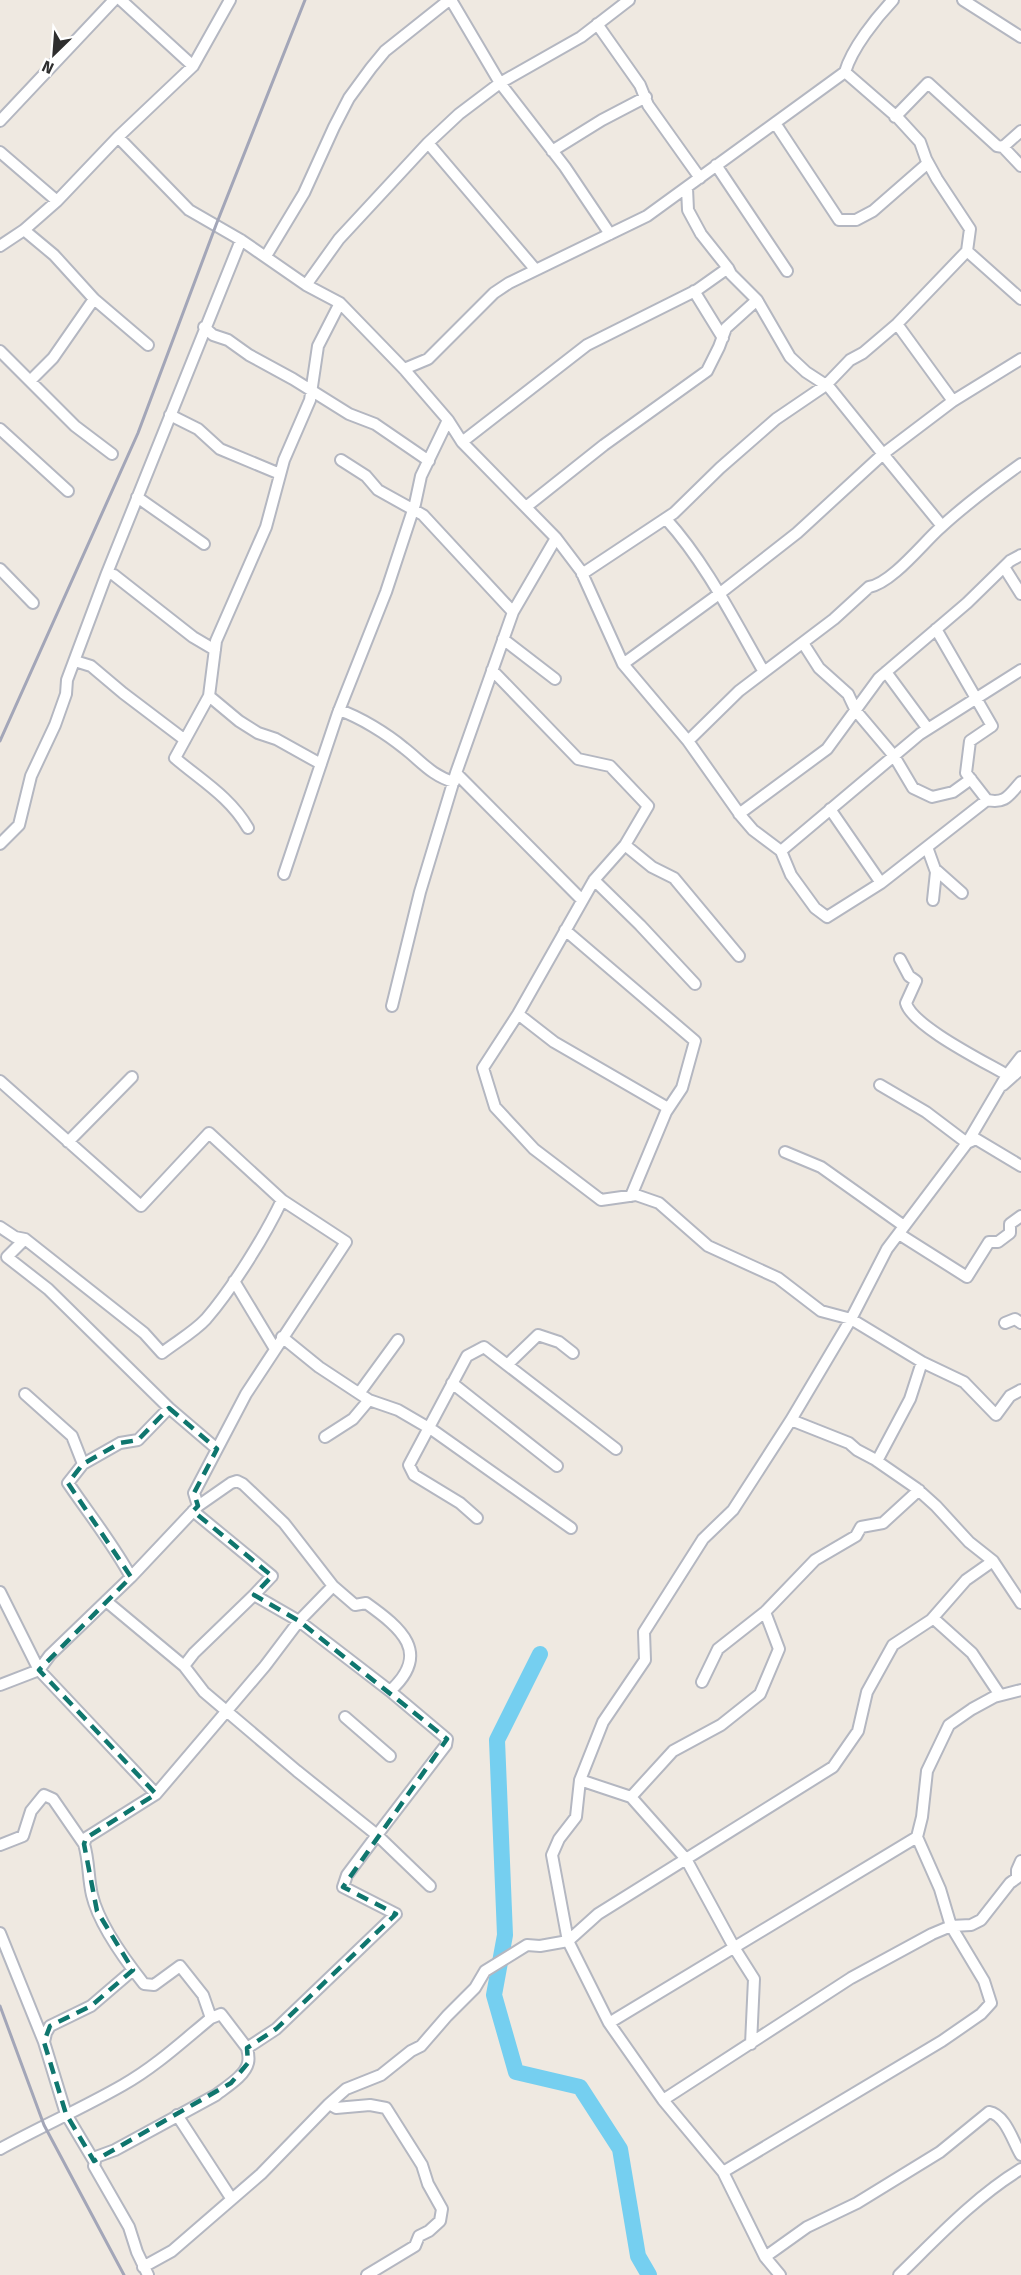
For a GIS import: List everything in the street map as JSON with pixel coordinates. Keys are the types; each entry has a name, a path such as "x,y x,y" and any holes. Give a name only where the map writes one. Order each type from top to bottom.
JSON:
{"street":[{"path":"0,122 114,0"},
{"path":"121,0 193,66"},
{"path":"0,246 24,230 57,201 118,137 193,66 230,0"},
{"path":"266,256 304,193 334,127 354,91 386,51 450,0 500,83 552,151 609,234"},
{"path":"306,285 339,239 428,143 459,114 500,83 581,37 630,0"},
{"path":"404,369 428,359 495,293 509,283 647,216 845,72 872,24 893,0"},
{"path":"963,0 1021,37"},
{"path":"597,24 640,85 648,105 700,178"},
{"path":"582,574 666,519 776,419 826,386 850,360 863,353 897,324 967,251 970,229 928,163 920,142 896,117 845,72"},
{"path":"896,117 928,83 997,146 1003,147 1021,166"},
{"path":"552,151 602,120 646,97"},
{"path":"775,123 839,220 856,219 873,211 928,163"},
{"path":"1003,147 1021,131"},
{"path":"118,137 189,210 266,256 306,285 340,303 404,369 448,420 462,442 556,538 582,574 623,664 688,741 753,831 781,851 791,875 815,908 827,917 881,884 987,800"},
{"path":"428,143 536,269"},
{"path":"0,152 57,201"},
{"path":"716,165 787,271"},
{"path":"687,188 688,210 701,234 728,268 730,274 757,300 790,357 826,386 861,425 942,526"},
{"path":"24,230 54,255 94,299 148,345"},
{"path":"0,844 20,825 31,776 55,725 107,573 204,327 241,240"},
{"path":"967,251 1021,299"},
{"path":"462,442 587,345 694,291 728,268"},
{"path":"694,291 723,338"},
{"path":"30,381 53,358 94,299"},
{"path":"526,507 604,445 707,371 726,328 757,300"},
{"path":"248,828 234,808 215,788 193,774 175,758 209,696 216,640 266,527 284,460 310,400 318,346 340,303"},
{"path":"897,324 953,401"},
{"path":"204,327 213,335 228,340 249,356 293,379 349,414 375,424 429,461"},
{"path":"0,351 75,426 112,454"},
{"path":"623,664 719,594 797,533 883,454 953,401 1020,363"},
{"path":"170,415 198,429 220,449 280,474"},
{"path":"284,874 339,710 386,592 413,510 421,476 448,420"},
{"path":"0,429 68,491"},
{"path":"341,460 366,476 378,490 423,515 513,612"},
{"path":"688,741 740,691 834,619 869,587 876,586 907,562 942,526 981,492 1021,464"},
{"path":"137,497 204,544"},
{"path":"666,519 682,537 719,594 764,672"},
{"path":"392,1006 420,892 455,777 492,670 513,612 556,538"},
{"path":"739,814 826,749 879,678 1004,567 1021,555"},
{"path":"1004,567 1021,594"},
{"path":"0,570 33,603"},
{"path":"107,573 114,575 193,637 215,650"},
{"path":"936,629 992,726 970,741 966,773 987,800 998,802 1007,798 1021,782"},
{"path":"503,639 555,679"},
{"path":"803,643 819,668 848,694 856,711 894,756 913,788 932,797 953,792 971,779"},
{"path":"75,661 91,666 185,740"},
{"path":"492,670 578,759 610,766 648,806 625,845 594,880 518,1014 483,1068 495,1107 534,1149 602,1200 636,1195 659,1203 708,1246 778,1278 821,1311 851,1319 922,1362 964,1382 996,1415 1010,1396 1021,1390"},
{"path":"781,851 928,729 1021,670"},
{"path":"886,672 928,729"},
{"path":"209,696 239,721 258,733 276,739 321,764"},
{"path":"339,710 351,714 404,747 434,774 455,777 582,900"},
{"path":"831,809 881,884"},
{"path":"625,845 652,867 674,878 739,956"},
{"path":"927,847 935,869 933,900"},
{"path":"935,869 962,893"},
{"path":"594,880 695,984"},
{"path":"565,930 695,1041 682,1088 669,1108 631,1196"},
{"path":"900,958 909,976 916,981 906,1003 908,1011 940,1036 1007,1075"},
{"path":"518,1014 554,1042 669,1108"},
{"path":"780,2275 765,2257 723,2172 663,2100 609,2023 568,1941 552,1855 559,1839 576,1817 580,1780 603,1722 645,1660 644,1632 704,1539 733,1510 791,1420 851,1319 887,1249 967,1143 998,1089 1021,1057"},
{"path":"998,1089 1021,1069"},
{"path":"68,1142 132,1077"},
{"path":"0,1082 141,1206 209,1133 282,1200 346,1242 246,1394 194,1493 196,1509 272,1576 194,1653 184,1666"},
{"path":"880,1085 926,1112 967,1143"},
{"path":"967,1143 976,1139 1021,1166"},
{"path":"785,1152 821,1167 967,1277 988,1242 998,1242 1011,1233 1010,1224 1021,1216"},
{"path":"0,1227 15,1237 24,1239 144,1333 162,1353 205,1320 234,1281 282,1200"},
{"path":"24,1239 7,1257 48,1289 168,1408 217,1449"},
{"path":"234,1281 275,1348"},
{"path":"1005,1323 1014,1319 1021,1323"},
{"path":"507,1365 538,1335 559,1342 573,1353"},
{"path":"282,1337 319,1367 365,1396 398,1410 428,1428 571,1528"},
{"path":"326,1437 353,1419 398,1340"},
{"path":"477,1518 460,1503 414,1475 408,1465 467,1356 484,1347 616,1449"},
{"path":"878,1461 910,1399 922,1362"},
{"path":"452,1383 557,1466"},
{"path":"25,1394 72,1436 83,1464"},
{"path":"131,1577 119,1554 96,1526 68,1483 83,1464 120,1443 138,1440 168,1408"},
{"path":"791,1420 849,1443 919,1490 969,1542 993,1561 1021,1603"},
{"path":"0,1685 39,1670 50,1655 131,1577 196,1509 237,1481 284,1523 333,1586 356,1605 366,1603 392,1621 410,1643 411,1663 401,1681 390,1690"},
{"path":"702,1682 718,1649 765,1612 815,1560 856,1536 861,1527 883,1523 919,1490"},
{"path":"0,1933 44,2042 66,2114 129,2227 146,2271 261,2174 346,2089 381,2075 421,2046 475,1988 485,1971 527,1945 540,1946 568,1941 597,1914 833,1767 858,1731 867,1692 893,1645 933,1618 966,1580 993,1561"},
{"path":"84,1844 86,1838 156,1794 227,1711 299,1621 333,1586"},
{"path":"0,1592 39,1670 156,1794"},
{"path":"247,2048 276,2029 396,1914 343,1887 347,1875 446,1745 447,1739 390,1690 299,1621 254,1595"},
{"path":"106,1601 184,1666 204,1692 304,1777 377,1835 430,1886"},
{"path":"631,1797 673,1751 722,1725 760,1694 779,1649 765,1612"},
{"path":"933,1618 972,1653 1000,1695"},
{"path":"723,2172 942,2041 991,2003 984,1981 951,1926 940,1889 917,1837 922,1817 927,1771 943,1735 955,1719 1000,1695 1021,1690"},
{"path":"345,1717 390,1756"},
{"path":"580,1780 631,1797 686,1859 754,1979 751,2044"},
{"path":"0,1845 23,1836 31,1811 44,1795 53,1799 84,1844 97,1911 144,1984 153,1985 180,1966 202,1995 211,2018"},
{"path":"609,2023 917,1837"},
{"path":"663,2100 851,1978 932,1934 951,1926 971,1925 981,1920 1010,1883 1019,1879 1017,1870 1021,1861"},
{"path":"44,2042 50,2026 91,2006 134,1970"},
{"path":"0,2150 145,2072 211,2018 221,2014 247,2048 248,2063 243,2072 216,2095 115,2150 96,2157 94,2161"},
{"path":"329,2104 336,2108 370,2105 386,2108 422,2165 428,2184 441,2209 440,2221 420,2236 415,2246 367,2275"},
{"path":"765,2257 807,2227 857,2203 940,2152 989,2112 993,2112 1006,2127 1021,2155"},
{"path":"177,2115 231,2198"},
{"path":"899,2275 980,2199 1000,2182 1021,2169"}],"highlighted area":[{"path":"169,1408 217,1449 194,1493 198,1506 193,1511 272,1576 254,1595 299,1621 447,1739 343,1887 396,1914 276,2029 247,2048 248,2063 231,2083 94,2161 66,2114 44,2042 50,2026 91,2006 133,1970 97,1911 84,1844 86,1838 156,1794 39,1670 131,1577 68,1483 83,1464 120,1443 138,1440"}],"waterway":[{"path":"540,1654 497,1740 505,1935 494,1995 516,2072 580,2087 620,2149 638,2256 649,2275"}],"railway":[{"path":"0,741 138,433 216,225 305,0"},
{"path":"0,2006 44,2125 124,2275"}]}
